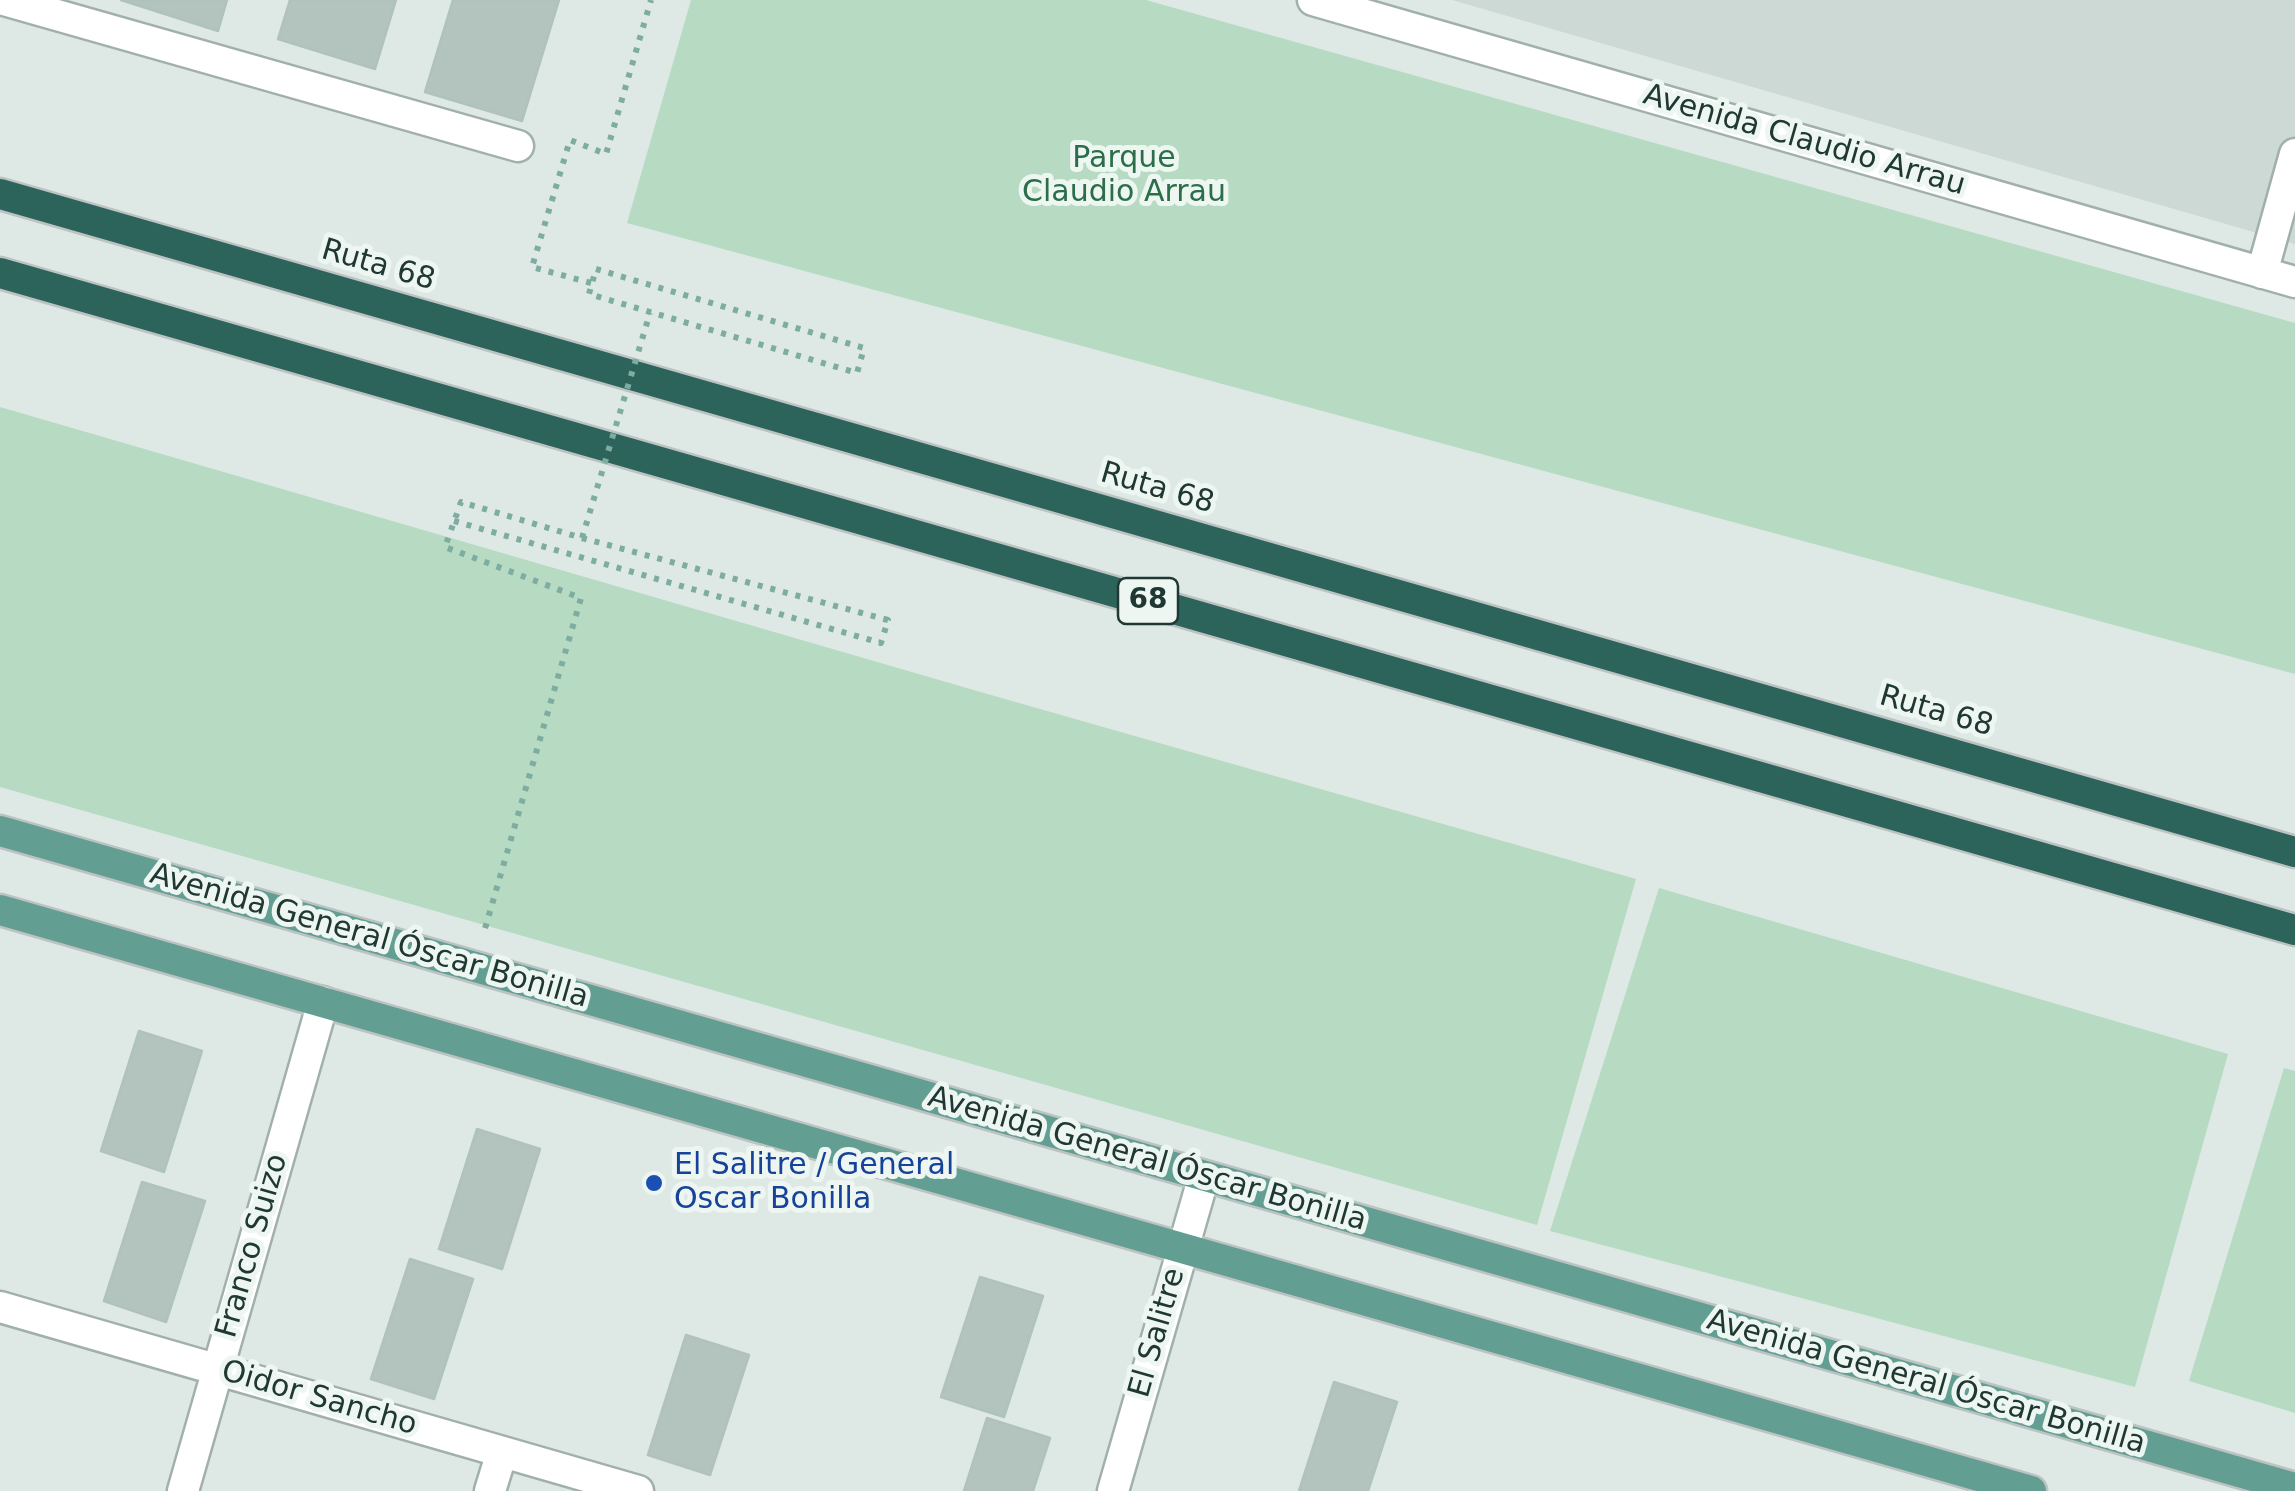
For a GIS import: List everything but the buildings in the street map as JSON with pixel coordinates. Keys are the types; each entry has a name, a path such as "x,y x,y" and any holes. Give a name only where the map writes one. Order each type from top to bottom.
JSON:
{"highway":[{"name":"Ruta 68","path":"0,194 2295,852"},
{"name":"68","path":"0,273 2295,930"}],"main road":[{"name":"Avenida General Óscar Bonilla","path":"0,831 2295,1488"},
{"path":"0,910 2031,1491"}],"street":[{"path":"4,0 97,13 518,146"},
{"name":"Avenida Claudio Arrau","path":"1313,0 2295,282"},
{"path":"2262,273 2295,154"},
{"name":"Franco Suizo","path":"182,1491 324,1002"},
{"name":"El Salitre","path":"1114,1491 1204,1176"},
{"name":"Oidor Sancho","path":"0,1307 638,1491"},
{"path":"490,1491 502,1452"}],"path":[{"path":"591,283 532,267 570,140 606,154 652,0"},
{"path":"596,269 864,348 856,373 589,294 591,283 596,269"},
{"path":"582,538 650,312"},
{"path":"454,521 881,643 888,620 461,502 444,548 580,598 474,967"}],"shaded area":[{"path":"1452,0 2295,0 2295,244"}],"green space":[{"name":"Parque Claudio Arrau","path":"691,0 1146,0 2295,323 2295,674 627,223"},
{"path":"0,407 1636,879 1537,1225 0,787"},
{"path":"1659,888 2228,1054 2135,1387 1550,1231"},
{"path":"2284,1068 2295,1071 2295,1413 2189,1381"}],"place":[{"name":"El Salitre / General Oscar Bonilla","path":"654,1183"}]}
